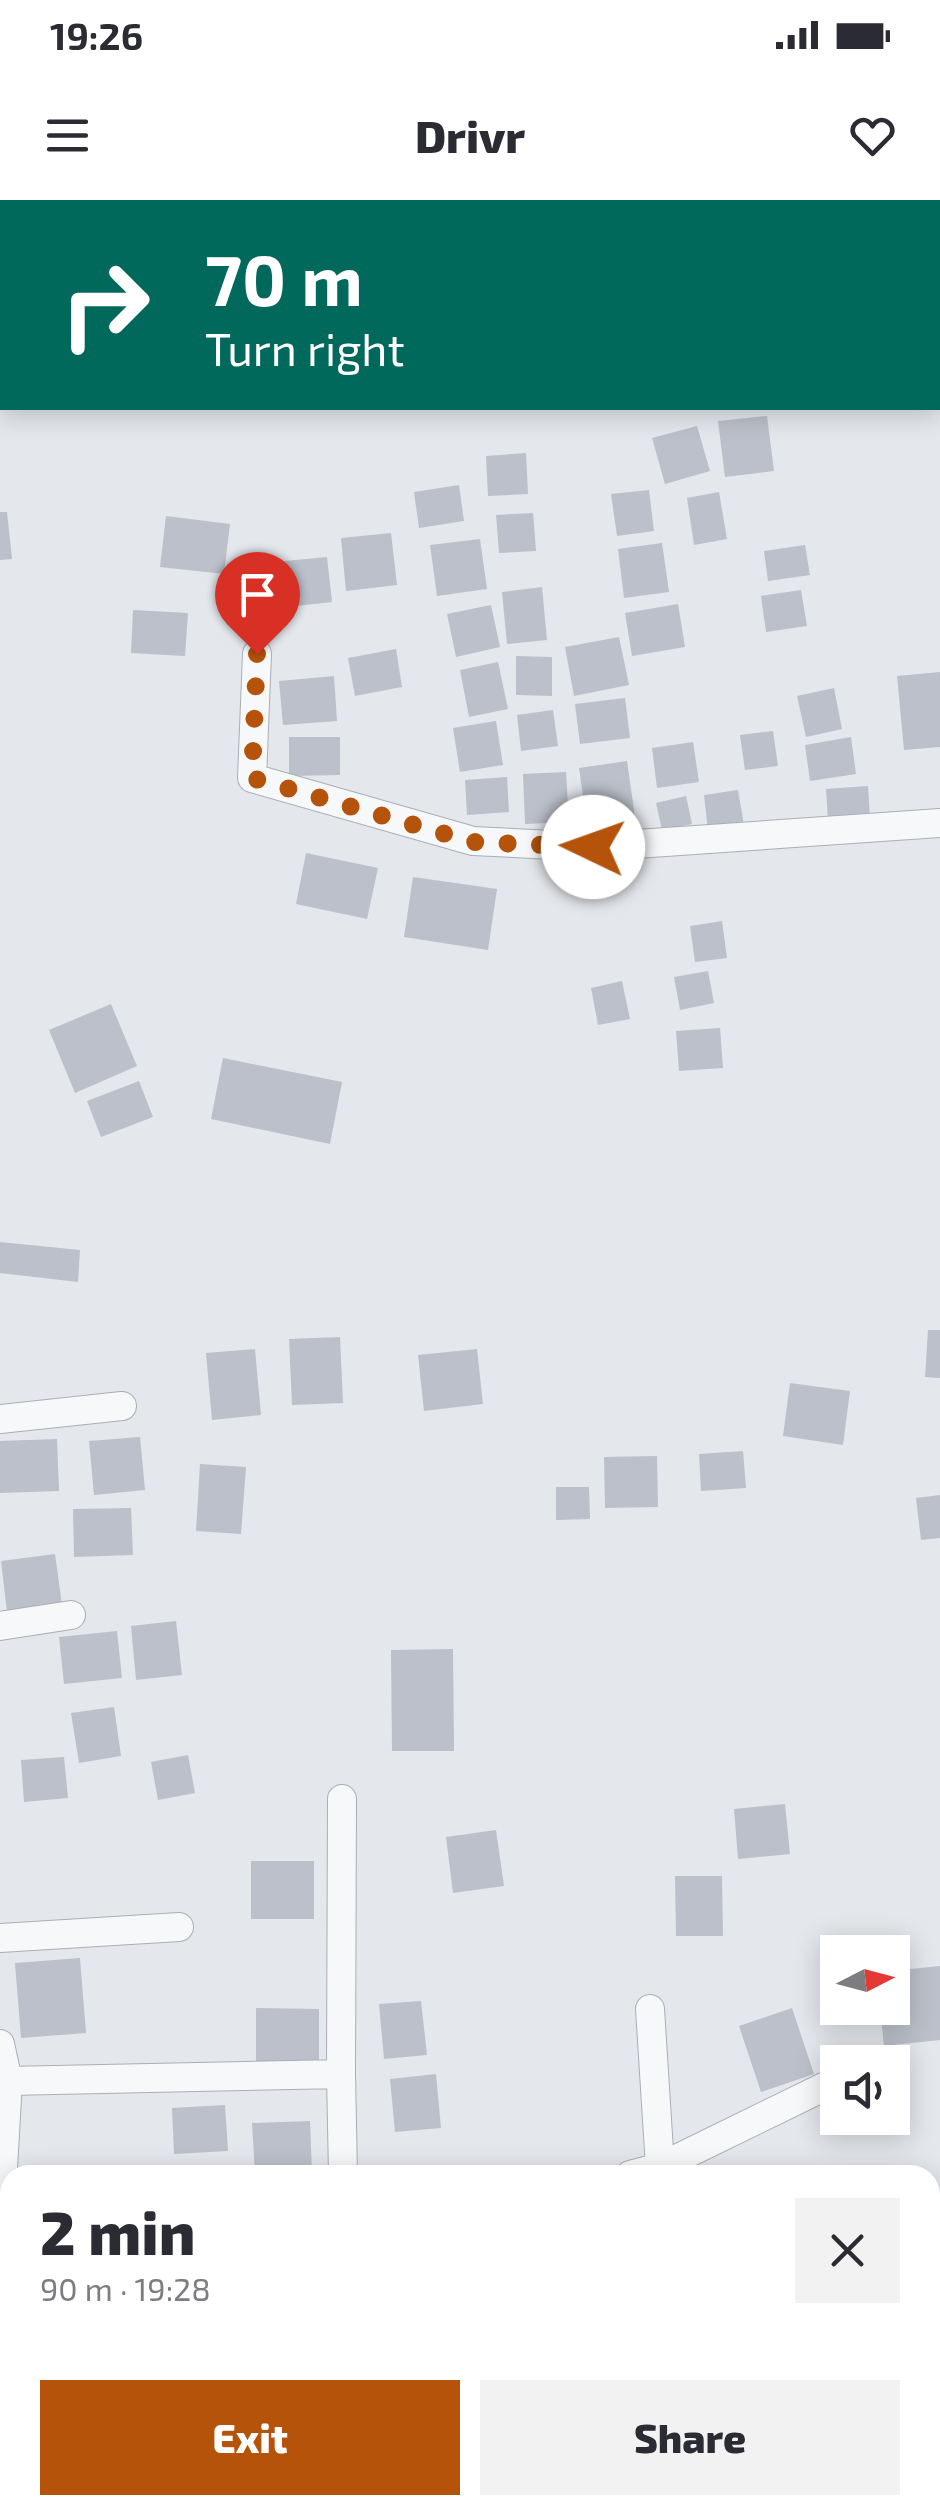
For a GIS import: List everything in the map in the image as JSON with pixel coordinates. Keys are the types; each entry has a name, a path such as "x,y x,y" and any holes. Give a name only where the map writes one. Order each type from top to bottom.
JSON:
{"street":[{"path":"257,654 252,778 473,842 593,847 940,823"},
{"path":"0,1419 122,1406"},
{"path":"0,1626 70,1615"},
{"path":"342,1799 342,2165"},
{"path":"0,1938 179,1927"},
{"path":"650,2009 660,2165"},
{"path":"0,2044 8,2081 3,2165"},
{"path":"8,2081 341,2074"},
{"path":"664,2165 820,2089"}],"building":[{"path":"767,416 774,471 725,477 718,421"},
{"path":"697,426 710,471 665,484 652,438"},
{"path":"526,453 528,494 488,496 486,456"},
{"path":"459,485 464,521 419,528 414,492"},
{"path":"649,490 654,531 617,536 611,494"},
{"path":"719,492 727,539 694,545 687,498"},
{"path":"0,512 7,512 12,559 0,560"},
{"path":"533,513 536,551 499,553 496,515"},
{"path":"166,516 230,524 224,574 160,567"},
{"path":"391,533 397,585 346,591 341,538"},
{"path":"480,539 487,589 437,596 430,545"},
{"path":"662,543 669,592 624,598 618,549"},
{"path":"805,545 810,575 768,581 764,551"},
{"path":"327,557 332,602 279,608 275,562"},
{"path":"542,587 547,640 507,644 502,592"},
{"path":"801,590 807,626 766,632 761,596"},
{"path":"678,604 685,647 632,656 625,613"},
{"path":"491,605 500,647 456,657 447,614"},
{"path":"133,610 188,613 185,656 131,653"},
{"path":"619,637 629,685 574,696 565,647"},
{"path":"396,649 402,687 355,696 348,658"},
{"path":"516,656 552,657 552,696 516,695"},
{"path":"498,662 508,709 469,717 460,670"},
{"path":"940,672 940,747 904,750 897,676"},
{"path":"334,676 337,721 283,725 279,681"},
{"path":"834,688 842,729 806,737 797,696"},
{"path":"625,698 630,738 580,744 575,704"},
{"path":"553,710 558,746 521,751 517,715"},
{"path":"496,721 503,765 460,772 453,728"},
{"path":"773,731 778,766 745,770 740,735"},
{"path":"289,737 340,737 340,775 289,776"},
{"path":"851,737 856,774 810,781 805,745"},
{"path":"693,742 699,782 657,788 652,748"},
{"path":"627,761 635,817 587,823 579,768"},
{"path":"566,772 569,822 525,824 523,774"},
{"path":"507,777 509,812 467,815 465,780"},
{"path":"868,786 870,818 828,821 826,789"},
{"path":"738,790 744,825 708,831 704,795"},
{"path":"686,796 692,824 662,830 656,803"},
{"path":"306,853 378,868 367,919 296,904"},
{"path":"413,877 497,889 488,950 404,937"},
{"path":"722,921 727,958 695,962 690,926"},
{"path":"708,971 714,1003 680,1010 674,977"},
{"path":"622,981 630,1019 598,1025 591,988"},
{"path":"111,1004 137,1066 75,1093 49,1030"},
{"path":"720,1028 723,1068 679,1071 676,1031"},
{"path":"223,1058 342,1082 330,1144 211,1119"},
{"path":"139,1081 153,1117 101,1137 87,1101"},
{"path":"0,1242 80,1250 78,1282 0,1273"},
{"path":"928,1330 940,1330 940,1378 925,1377"},
{"path":"340,1337 343,1403 292,1405 289,1339"},
{"path":"255,1349 261,1415 212,1420 206,1353"},
{"path":"477,1349 483,1404 424,1411 418,1355"},
{"path":"790,1383 850,1391 843,1445 783,1436"},
{"path":"140,1437 145,1490 94,1495 89,1441"},
{"path":"57,1439 59,1491 0,1493 0,1441"},
{"path":"743,1451 746,1488 701,1491 699,1454"},
{"path":"657,1456 658,1507 605,1508 604,1457"},
{"path":"200,1464 246,1467 241,1534 196,1531"},
{"path":"556,1487 589,1487 590,1519 556,1520"},
{"path":"940,1495 940,1538 921,1540 916,1498"},
{"path":"131,1508 133,1555 74,1557 73,1509"},
{"path":"55,1554 62,1605 7,1612 1,1561"},
{"path":"176,1621 182,1675 136,1680 131,1626"},
{"path":"117,1631 122,1678 64,1684 59,1637"},
{"path":"453,1649 454,1751 392,1751 391,1650"},
{"path":"114,1707 121,1756 79,1763 71,1713"},
{"path":"188,1755 195,1793 158,1800 151,1762"},
{"path":"64,1757 68,1798 24,1802 21,1760"},
{"path":"785,1804 790,1854 738,1859 734,1809"},
{"path":"496,1830 504,1886 453,1893 446,1837"},
{"path":"251,1861 314,1861 314,1919 251,1919"},
{"path":"675,1876 722,1876 723,1936 676,1936"},
{"path":"80,1958 86,2033 21,2038 15,1963"},
{"path":"940,1966 940,2040 884,2045 882,2025 910,2025 910,1969"},
{"path":"421,2001 427,2055 384,2059 379,2004"},
{"path":"256,2008 319,2009 319,2064 256,2064"},
{"path":"792,2008 814,2074 761,2092 739,2026"},
{"path":"436,2074 441,2128 395,2132 390,2079"},
{"path":"225,2105 228,2151 174,2154 172,2108"},
{"path":"310,2121 312,2165 254,2165 252,2123"}],"route":[{"path":"257,654 252,778 473,842 593,847"}]}
